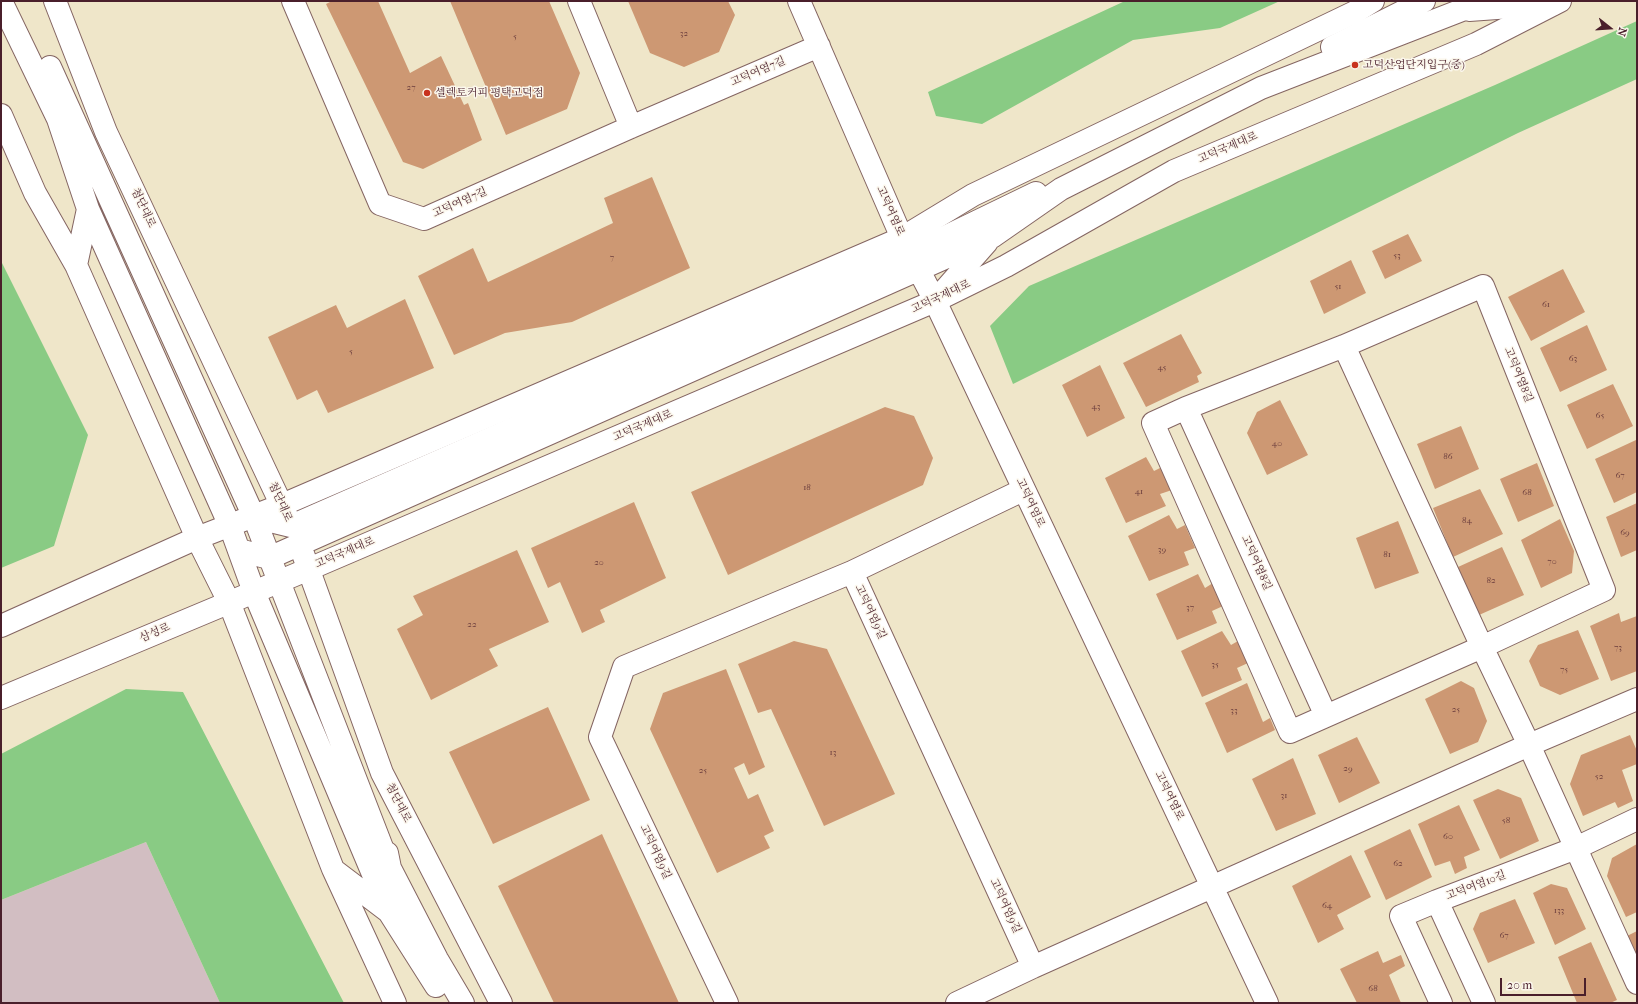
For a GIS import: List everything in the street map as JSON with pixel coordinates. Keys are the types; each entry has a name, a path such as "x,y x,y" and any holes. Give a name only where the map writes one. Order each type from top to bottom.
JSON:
{"street":[{"path":"1,1 58,119 88,208 230,526 254,592 389,912 428,972 446,1003"},
{"path":"17,1 67,103 254,516 390,868 437,959 463,1003"},
{"name":"첨단대로","path":"55,1 106,132 295,535 309,569 382,773 501,1003"},
{"name":"고덕여염7길","path":"292,1 380,204 424,220 631,127 818,46"},
{"path":"578,1 631,127"},
{"name":"고덕여염로","path":"799,1 910,254 935,301 1023,490 1267,1003"},
{"path":"910,254 973,195 1365,6 1413,1"},
{"path":"269,558 295,535 910,254 1424,1"},
{"path":"935,301 992,236 1061,189 1261,88 1485,1"},
{"path":"1460,10 1556,3"},
{"name":"고덕국제대로","path":"309,569 935,301 1006,266 1174,171 1476,44 1556,3"},
{"path":"67,103 106,132"},
{"path":"1,115 35,193 76,265 197,538 229,602 333,869 395,1003"},
{"path":"76,265 88,208"},
{"path":"1,626 197,538 910,254 992,236"},
{"name":"고덕여염8길","path":"1483,286 1604,590 1482,647 1326,716 1186,408 1344,346 1483,286"},
{"path":"1344,346 1482,647 1529,745 1637,983"},
{"path":"1186,408 1153,423 1290,732 1326,716"},
{"path":"852,572 1023,490"},
{"path":"254,516 295,535"},
{"path":"239,550 269,558"},
{"name":"삼성로","path":"1,698 309,569"},
{"name":"고덕여염9길","path":"726,1003 600,737 624,667 852,572 1033,967"},
{"path":"957,1003 1212,886 1529,745 1637,699"},
{"path":"382,773 378,810 390,868"},
{"name":"고덕여염10길","path":"1484,1003 1437,901 1576,848 1637,819"},
{"path":"333,869 389,912"},
{"path":"1437,901 1401,916 1441,1003"}],"shaded area":[{"path":"146,842 220,1003 1,1003 1,900"}],"green space":[{"path":"1125,1 1280,1 1220,28 1133,40 982,124 936,116 928,92"},
{"path":"1637,21 1637,79 1518,133 1013,384 990,326 1029,286 1495,85"},
{"path":"1,261 88,435 54,546 1,568"},
{"path":"126,689 183,692 344,1003 220,1003 146,842 1,900 1,754"}],"building":[{"path":"332,1 378,1 410,73 441,56 464,105 468,103 482,140 423,169 403,162 326,4"},
{"path":"450,1 549,1 580,73 567,109 506,135"},
{"path":"628,1 728,1 735,15 719,52 684,67 650,53"},
{"path":"652,177 690,268 572,322 505,333 454,355 418,276 473,248 488,282 613,223 604,198"},
{"path":"1408,234 1422,261 1385,279 1372,251"},
{"path":"1351,260 1366,293 1324,314 1310,281"},
{"path":"1563,269 1585,312 1531,341 1508,297"},
{"path":"405,299 434,368 328,413 317,390 297,400 268,337 336,305 347,328"},
{"path":"1587,325 1607,370 1560,392 1540,348"},
{"path":"1181,334 1202,373 1197,376 1199,382 1146,407 1123,363"},
{"path":"1100,365 1125,418 1087,437 1062,385"},
{"path":"1613,384 1633,426 1587,449 1567,405"},
{"path":"1280,400 1308,455 1267,475 1247,433 1257,412"},
{"path":"885,407 914,416 933,458 923,485 728,575 691,492"},
{"path":"1461,426 1479,469 1435,489 1417,444"},
{"path":"1636,440 1637,492 1614,503 1595,459"},
{"path":"1146,457 1154,471 1162,467 1172,490 1160,494 1166,506 1126,523 1105,478"},
{"path":"1537,463 1554,506 1518,522 1500,479"},
{"path":"1480,489 1503,534 1453,557 1433,508"},
{"path":"634,502 666,578 600,610 605,622 582,633 560,582 548,588 531,548"},
{"path":"1637,503 1637,550 1621,557 1606,517"},
{"path":"1169,515 1177,529 1185,525 1195,548 1184,552 1189,565 1149,581 1128,536"},
{"path":"1560,519 1574,551 1572,573 1541,588 1521,540"},
{"path":"1398,521 1419,573 1375,589 1356,538"},
{"path":"1502,547 1524,595 1479,615 1458,567"},
{"path":"517,550 549,622 489,649 498,666 431,700 397,629 423,615 413,596"},
{"path":"1198,574 1205,588 1213,583 1223,606 1212,611 1217,623 1177,640 1156,594"},
{"path":"1619,613 1621,622 1637,616 1637,671 1611,681 1590,626"},
{"path":"1578,630 1599,679 1560,695 1540,686 1529,661 1538,645"},
{"path":"1222,631 1231,645 1238,641 1248,663 1237,668 1242,680 1202,697 1181,651"},
{"path":"794,641 827,649 895,794 824,826 771,709 758,713 738,664"},
{"path":"726,669 765,767 749,775 744,763 734,768 748,799 758,794 774,831 764,836 770,848 717,873 650,729 663,693"},
{"path":"1461,681 1474,688 1487,721 1478,742 1450,754 1425,699"},
{"path":"1247,683 1263,722 1270,718 1275,730 1227,753 1205,703"},
{"path":"548,707 590,800 493,844 449,752"},
{"path":"1630,735 1637,751 1637,764 1622,770 1633,801 1618,808 1615,802 1583,816 1570,784 1581,755"},
{"path":"1357,737 1380,783 1339,803 1318,755"},
{"path":"1293,758 1316,814 1276,831 1252,779"},
{"path":"1498,789 1521,798 1539,841 1500,859 1473,800"},
{"path":"1459,805 1480,850 1464,857 1467,868 1455,874 1450,861 1435,866 1418,824"},
{"path":"1410,829 1432,877 1386,900 1364,851"},
{"path":"602,834 679,1003 554,1003 498,886"},
{"path":"1637,844 1637,912 1626,917 1607,876 1612,858"},
{"path":"1351,855 1371,897 1337,915 1344,929 1318,943 1292,886"},
{"path":"1551,884 1567,888 1586,929 1555,945 1533,893"},
{"path":"1515,899 1535,943 1488,963 1473,929 1480,913"},
{"path":"1637,931 1637,974 1623,938"},
{"path":"1591,942 1617,1000 1610,1003 1577,1003 1558,957"},
{"path":"1378,951 1383,963 1401,955 1405,966 1389,975 1401,1003 1357,1003 1340,969"}],"place":[{"name":"고덕산업단지입구(중)","path":"1355,65"},
{"name":"셀렉토커피 평택고덕점","path":"427,93"}]}
